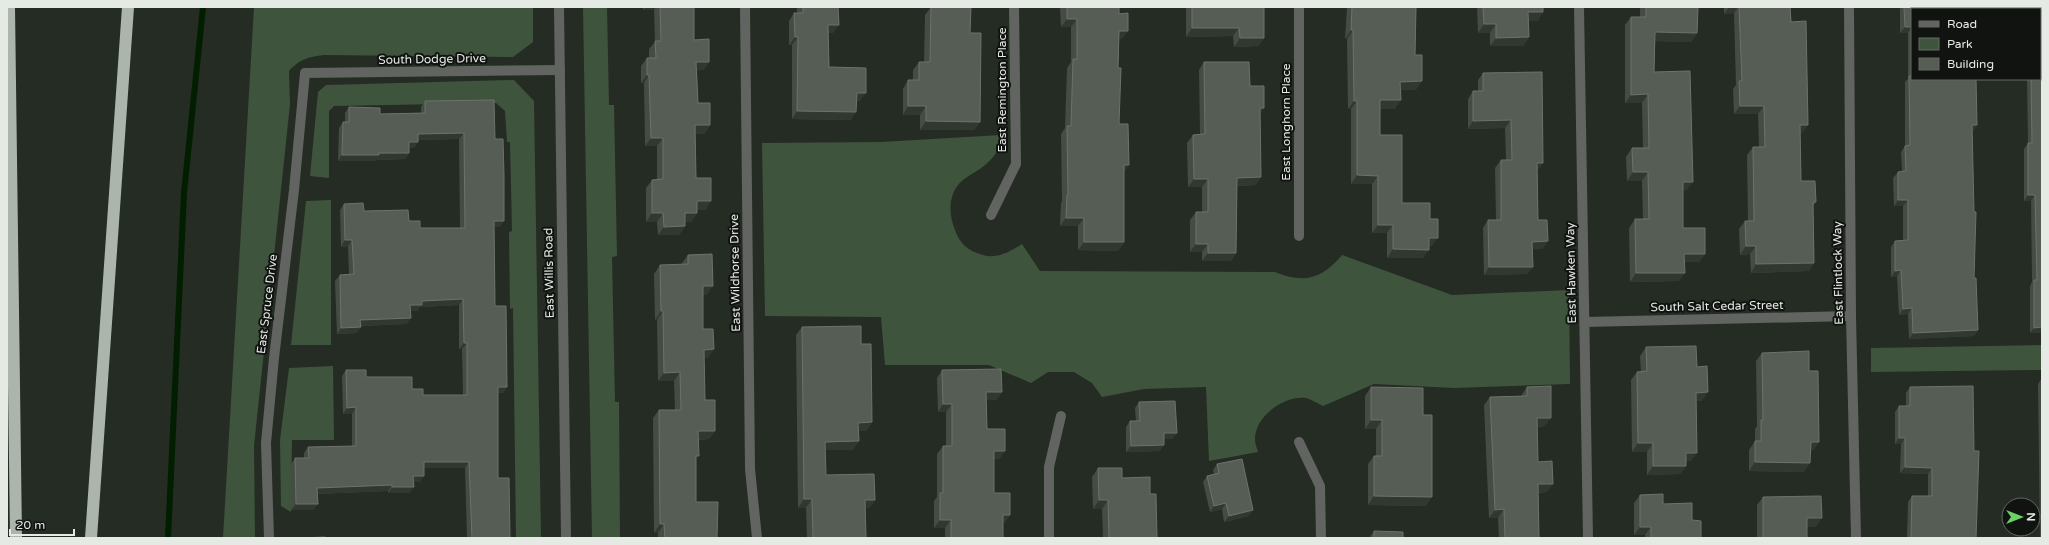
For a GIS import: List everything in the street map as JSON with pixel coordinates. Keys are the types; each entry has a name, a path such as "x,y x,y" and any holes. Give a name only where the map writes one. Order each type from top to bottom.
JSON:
{"highway":[{"path":"9,7 16,538"},
{"path":"92,538 128,7"}],"street":[{"name":"East Willis Road","path":"559,7 566,538"},
{"name":"East Wildhorse Drive","path":"745,7 750,469 757,538"},
{"name":"East Remington Place","path":"991,215 1016,164 1014,7"},
{"name":"East Longhorn Place","path":"1299,7 1299,236"},
{"name":"East Hawken Way","path":"1579,7 1588,538"},
{"name":"East Flintlock Way","path":"1849,7 1851,316 1856,538"},
{"name":"South Dodge Drive","path":"305,73 560,70"},
{"name":"East Spruce Drive","path":"269,538 266,443 274,358 294,190 305,73"},
{"name":"South Salt Cedar Street","path":"1585,322 1851,316"},
{"path":"1048,538 1048,467 1061,416"},
{"path":"1299,442 1320,486 1321,538"}],"green space":[{"path":"254,7 533,7 533,42 513,57 324,55 305,59 289,71 290,104 254,446 255,538 223,538"},
{"path":"583,7 607,7 609,105 614,105 617,256 612,257 615,402 619,402 620,538 592,538"},
{"path":"514,80 534,101 541,538 516,538 513,308 510,309 509,232 512,231 510,142 507,142 505,111 496,103 334,106 329,111 329,178 310,176 318,92 326,85"},
{"path":"1001,135 997,151 992,158 985,165 963,180 954,191 952,197 950,210 955,230 962,243 973,251 983,255 993,256 1008,252 1022,244 1040,271 1275,272 1295,278 1312,277 1320,274 1335,263 1342,255 1452,295 1569,290 1570,384 1454,388 1374,384 1323,406 1306,398 1297,398 1289,400 1272,409 1259,423 1256,431 1255,442 1258,452 1209,461 1206,387 1144,389 1102,397 1092,383 1074,372 1048,372 1031,383 989,365 885,365 881,317 765,316 762,143 881,142"},
{"path":"331,200 331,345 291,345 306,201"},
{"path":"2042,345 2042,370 1871,372 1871,348"},
{"path":"333,366 334,440 292,440 291,512 281,506 280,440 289,368"}],"building":[{"path":"660,7 694,7 694,40 709,39 709,62 696,62 698,103 710,103 710,125 695,125 696,178 711,178 711,201 697,201 697,213 685,213 685,226 664,227 663,213 652,213 652,180 663,179 663,138 651,138 647,58 656,58 655,41 661,41"},
{"path":"803,7 838,7 839,25 828,25 829,67 866,68 866,93 857,93 856,112 797,111 798,37 795,37 794,13 803,13"},
{"path":"931,7 971,7 970,33 981,33 980,122 926,121 926,106 908,106 908,80 919,80 919,62 930,62"},
{"path":"1067,7 1119,7 1119,14 1128,13 1128,31 1119,31 1118,68 1121,68 1119,124 1128,124 1129,165 1124,165 1124,242 1084,242 1084,218 1066,218 1068,195 1067,126 1071,126 1073,59 1077,59 1077,19 1067,19"},
{"path":"1192,7 1264,7 1264,38 1240,38 1239,28 1192,28"},
{"path":"1352,7 1416,7 1415,55 1422,55 1422,81 1400,82 1401,100 1380,100 1380,135 1402,135 1402,203 1430,203 1430,219 1438,219 1438,238 1429,238 1429,250 1393,249 1393,225 1378,225 1378,176 1357,175 1357,101 1354,101 1353,30 1351,30"},
{"path":"1483,7 1543,7 1543,12 1528,12 1529,37 1496,38 1496,24 1484,24"},
{"path":"1646,7 1698,7 1697,33 1655,32 1654,72 1690,71 1693,182 1683,182 1683,228 1705,228 1705,254 1684,254 1685,273 1636,273 1635,219 1649,219 1648,172 1633,172 1632,148 1649,148 1648,94 1631,95 1631,17 1646,17"},
{"path":"1739,7 1790,7 1791,22 1806,21 1808,125 1800,125 1801,181 1815,181 1816,202 1813,202 1814,263 1756,264 1756,246 1746,246 1745,221 1754,221 1753,147 1765,147 1764,106 1740,106 1739,81 1742,81"},
{"path":"1904,7 1965,7 1911,8 1911,27 1905,27"},
{"path":"2042,7 2042,327 2034,328 2034,280 2037,280 2035,195 2028,195 2028,143 2032,143 2031,80 2041,80 2041,8 2028,8"},
{"path":"1204,62 1249,62 1250,86 1264,86 1264,108 1260,108 1261,177 1237,178 1236,253 1208,253 1208,244 1196,244 1196,212 1208,212 1208,179 1194,179 1193,135 1205,134"},
{"path":"1542,72 1543,163 1537,163 1538,220 1547,220 1548,241 1532,242 1533,267 1489,267 1488,220 1501,220 1501,160 1512,160 1511,120 1473,121 1473,91 1483,91 1483,73"},
{"path":"1909,76 1911,76 1911,80 1976,80 1977,125 1972,125 1974,212 1976,212 1974,278 1976,278 1978,330 1913,333 1912,308 1903,309 1901,270 1895,271 1895,241 1908,240 1908,200 1898,200 1898,172 1906,171 1905,146 1910,145"},
{"path":"494,100 495,139 503,139 504,176 504,221 494,221 495,306 506,306 507,387 498,387 498,478 509,478 510,538 472,538 469,462 424,462 424,476 413,476 414,487 392,487 392,485 317,488 318,504 296,504 295,458 309,458 308,447 356,446 356,407 347,408 346,370 366,370 366,377 412,377 412,389 423,389 423,395 467,395 467,343 464,343 463,299 422,301 422,305 410,305 411,318 360,320 361,327 341,328 340,275 354,274 352,240 345,240 344,204 363,203 364,211 408,210 409,221 420,221 420,228 465,228 464,133 418,134 418,142 409,142 409,153 342,155 343,122 349,122 349,107 380,108 380,114 425,113 425,101"},
{"path":"712,254 713,286 703,286 703,329 713,329 714,349 704,350 705,400 715,400 715,431 698,431 699,456 696,456 696,502 718,502 717,538 665,538 664,524 660,524 659,410 681,410 680,372 664,373 663,311 661,311 660,265 688,264 688,255"},
{"path":"861,326 861,344 871,344 872,422 858,423 859,441 825,442 826,475 874,474 875,500 865,500 866,538 813,538 812,499 804,499 802,327"},
{"path":"1696,346 1697,367 1707,366 1708,392 1696,393 1697,453 1686,453 1686,466 1653,466 1653,443 1638,443 1637,372 1647,371 1646,347"},
{"path":"1809,351 1809,371 1818,371 1819,442 1811,442 1810,463 1755,462 1755,441 1761,441 1761,420 1763,420 1762,353"},
{"path":"1001,369 1002,392 986,392 987,429 1005,429 1005,451 994,451 994,493 1010,493 1010,515 1003,515 1003,538 951,538 951,520 940,520 940,493 943,493 943,446 952,446 952,404 943,404 942,370"},
{"path":"1551,386 1551,418 1537,418 1538,462 1552,461 1553,484 1538,484 1539,538 1505,538 1504,509 1495,510 1490,397 1527,396 1527,387"},
{"path":"1973,386 1974,451 1979,451 1976,538 1911,538 1912,496 1932,496 1932,468 1905,467 1905,438 1899,438 1899,406 1910,406 1910,387"},
{"path":"1371,387 1423,388 1423,415 1432,415 1432,497 1374,496 1374,456 1382,456 1382,420 1371,420"},
{"path":"1175,401 1177,433 1164,433 1164,445 1131,446 1130,421 1140,421 1139,402"},
{"path":"1242,459 1253,510 1229,516 1226,503 1214,506 1207,476 1219,473 1217,464"},
{"path":"1098,468 1122,468 1122,478 1150,477 1150,494 1156,494 1157,538 1109,538 1108,500 1099,500"},
{"path":"1663,494 1663,504 1692,503 1692,520 1701,521 1701,538 1651,538 1651,527 1640,527 1640,495"},
{"path":"1821,496 1822,518 1807,518 1807,538 1763,538 1763,497"},
{"path":"1374,531 1403,532 1403,538 1374,538"},
{"path":"325,537 325,538 300,538"}],"waterway":[{"path":"168,538 184,193 203,7"}]}
